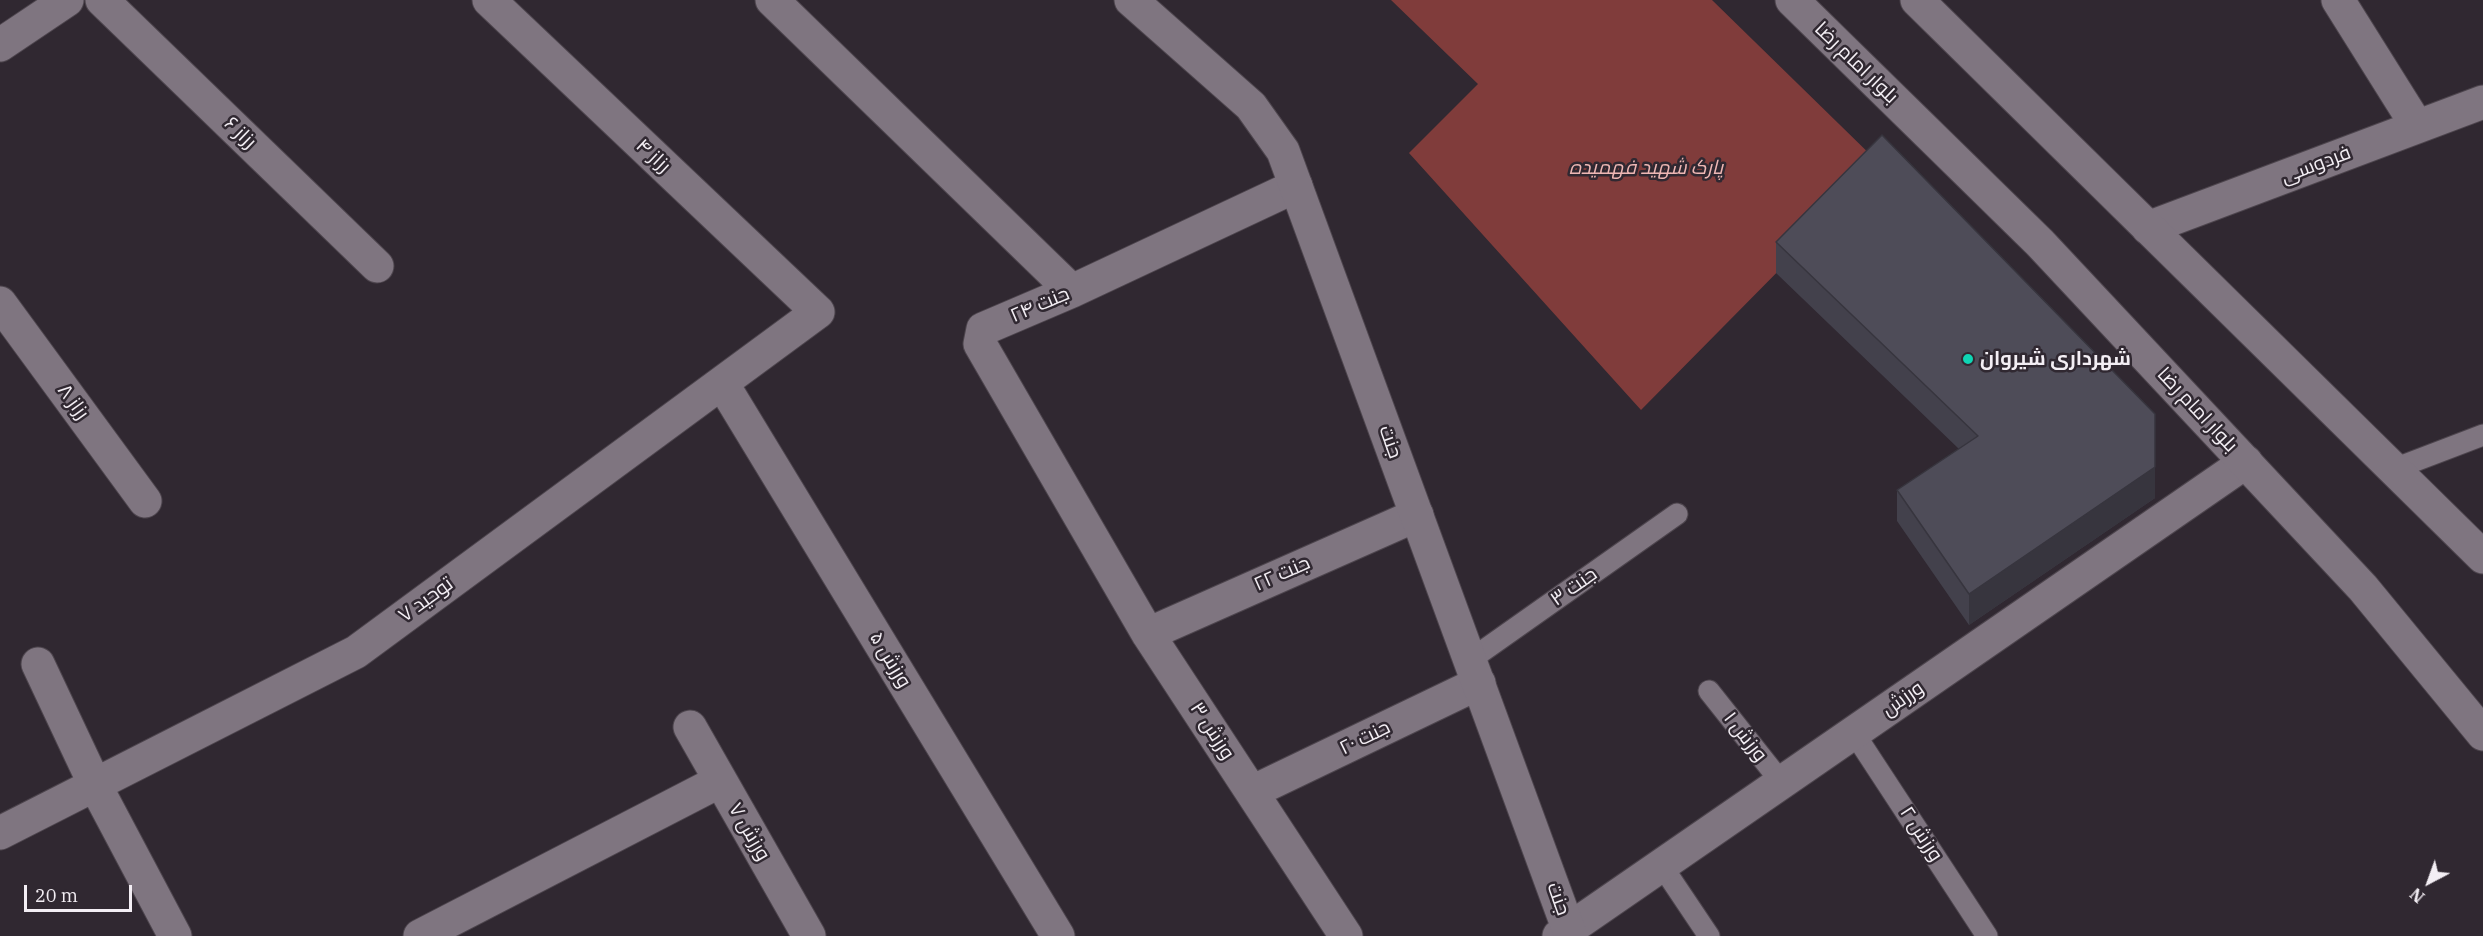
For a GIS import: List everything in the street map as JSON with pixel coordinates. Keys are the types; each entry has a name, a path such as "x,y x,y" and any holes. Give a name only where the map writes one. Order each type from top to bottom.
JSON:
{"street":[{"path":"0,45 65,0"},
{"name":"رزاز ۶","path":"102,0 377,266"},
{"name":"رزاز ۴","path":"489,0 818,312"},
{"name":"جنت","path":"1131,0 1251,106 1283,151 1474,672 1567,934"},
{"name":"بلوار امام رضا","path":"1792,0 2040,243 2363,588 2483,734"},
{"path":"1917,0 2483,557"},
{"path":"2338,0 2417,126"},
{"path":"774,2 1072,291"},
{"name":"فردوسی","path":"2148,228 2483,102"},
{"name":"جنت ۲۴","path":"1082,523 980,344 983,329 1072,291 1296,186"},
{"name":"رزاز ۸","path":"0,303 145,501"},
{"name":"توحید ۷","path":"0,833 356,652 818,312"},
{"name":"ورزش ۵","path":"722,383 1058,936"},
{"name":"ورزش","path":"1567,934 2246,462"},
{"name":"جنت ۲۲","path":"1148,634 1417,515"},
{"name":"ورزش ۳","path":"1082,523 1148,634 1346,936"},
{"path":"38,664 95,785 175,936"},
{"name":"جنت ۲۰","path":"1252,792 1474,672"},
{"name":"ورزش ۷","path":"690,727 809,936"},
{"path":"420,936 720,781"}],"lane":[{"path":"2394,469 2483,435"},
{"name":"جنت ۳","path":"1474,672 1677,514"},
{"name":"ورزش ۱","path":"1709,691 1782,783"},
{"name":"ورزش ۲","path":"1854,733 1987,936"},
{"path":"1662,866 1709,936"}],"green space":[{"name":"پارک شهید فهمیده","path":"1391,0 1712,0 1882,166 1641,410 1409,153 1478,84"}],"building":[{"name":"شهرداری شیروان","path":"1882,135 2155,414 2155,467 1969,594 1897,490 1978,436 1776,242"}],"place":[{"name":"شهرداری شیروان","path":"1968,359"}]}
